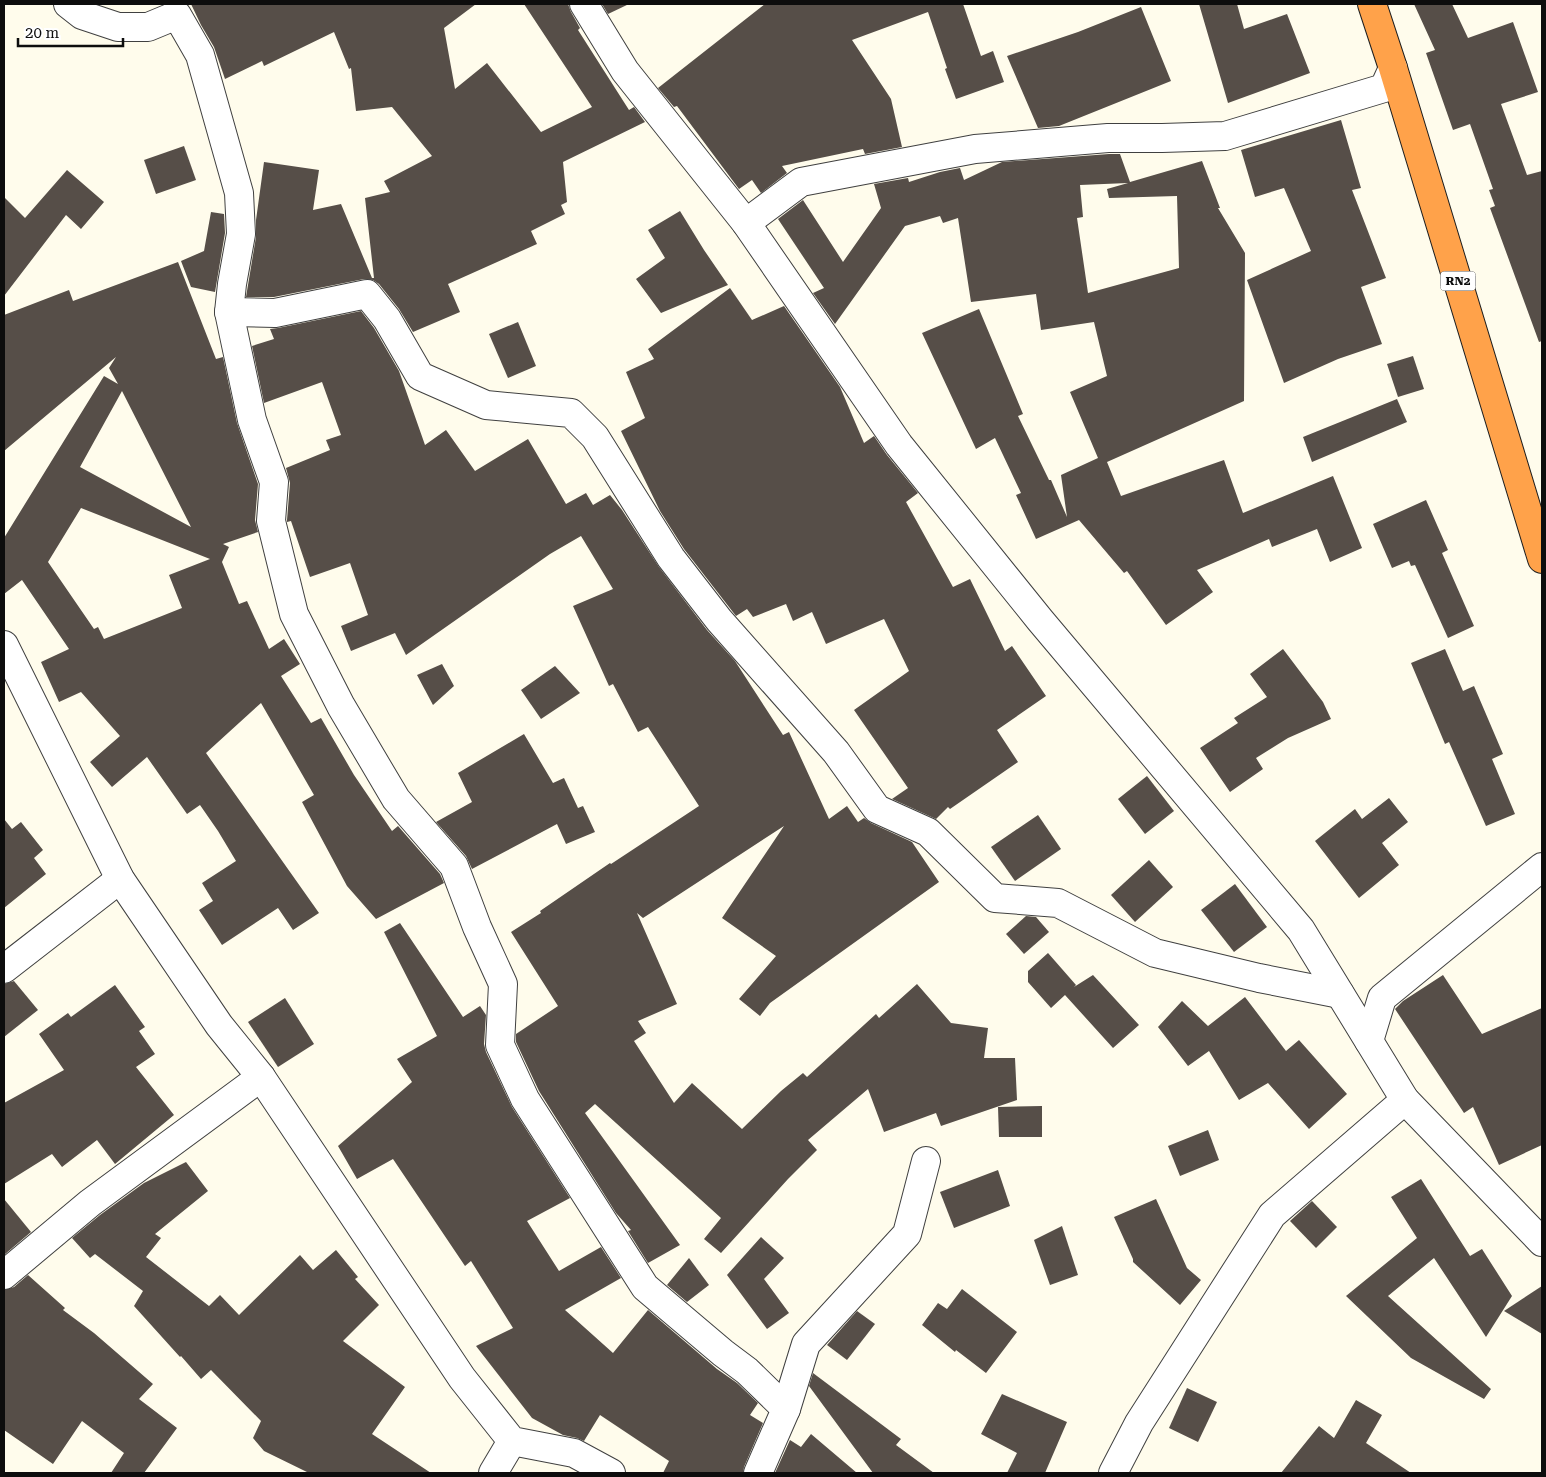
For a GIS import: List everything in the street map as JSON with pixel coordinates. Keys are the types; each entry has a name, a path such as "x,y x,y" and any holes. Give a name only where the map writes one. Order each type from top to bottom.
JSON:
{"highway":[{"name":"RN2","path":"1372,4 1542,559"}],"street":[{"path":"68,4 82,15 118,27 148,26 177,15 200,55 239,193 241,234 229,312 252,420 274,482 271,521 294,614 340,706 396,799 454,866 503,984 500,1045 525,1099 645,1287 747,1371 786,1409"},
{"path":"584,4 625,71 746,223 900,445 1047,627 1301,930 1406,1100 1542,1242"},
{"path":"746,223 801,182 975,149 1108,138 1225,136 1384,88 1393,68"},
{"path":"229,312 275,312 367,294 387,319 420,376 486,405 571,413 596,437 671,558 719,620 836,752 877,809 928,832 996,898 1058,903 1155,952 1259,978 1340,994"},
{"path":"4,645 120,879 219,1025 261,1078 462,1378 512,1441 574,1453 611,1473"},
{"path":"1369,1041 1382,998 1542,867"},
{"path":"4,969 120,879"},
{"path":"4,1275 90,1203 261,1078"},
{"path":"1113,1473 1139,1423 1272,1215 1406,1100"},
{"path":"758,1473 786,1409 806,1344 907,1234 926,1160"},
{"path":"493,1473 512,1441"}],"building":[{"path":"191,4 476,4 444,28 455,89 487,63 541,132 592,107 524,4 568,4 580,28 578,30 629,110 634,107 645,122 563,162 567,202 561,205 565,214 531,231 537,244 448,284 460,312 413,332 399,309 379,284 373,280 364,279 274,297 246,297 256,237 256,220 264,162 319,170 313,210 341,204 372,278 374,278 365,198 390,192 384,181 432,156 392,107 356,111 351,68 349,69 334,32 264,66 262,61 225,79 214,47"},
{"path":"602,4 629,4 608,14"},
{"path":"765,4 963,4 981,56 993,51 1004,82 956,99 928,12 852,40 891,99 902,147 865,154 863,149 782,166 787,173 761,193 752,180 739,189 677,106 674,107 658,88"},
{"path":"1199,4 1237,4 1244,29 1287,14 1310,73 1228,103"},
{"path":"1414,4 1452,4 1468,38 1513,22 1538,92 1501,104 1527,175 1542,171 1542,341 1539,342 1490,208 1495,206 1489,190 1493,189 1470,124 1453,130 1426,53 1435,50"},
{"path":"1141,7 1171,81 1059,126 1038,128 1007,56 1078,32"},
{"path":"1341,120 1361,188 1352,190 1386,278 1361,287 1382,344 1338,359 1284,383 1247,280 1311,251 1284,188 1255,197 1241,150"},
{"path":"184,146 196,180 156,194 144,160"},
{"path":"1120,154 1130,182 1202,161 1220,208 1218,208 1245,253 1244,401 1107,462 1121,496 1224,460 1243,513 1333,476 1362,548 1330,562 1317,529 1272,547 1269,539 1197,570 1213,592 1166,625 1127,571 1124,573 1079,520 1036,539 1016,495 1021,493 995,438 976,449 922,333 979,309 1023,414 1018,416 1049,480 1051,480 1067,517 1061,475 1098,458 1070,392 1107,376 1094,322 1041,330 1036,294 971,302 958,218 943,223 940,216 905,226 835,324 813,293 824,288 778,219 803,200 843,262 881,208 874,184 908,178 909,182 960,168 964,180 1002,162","holes":["1128,183 1107,189 1109,198 1177,196 1179,268 1088,293 1077,218 1083,217 1080,185"]},
{"path":"67,170 104,202 81,229 66,215 4,296 4,197 25,218"},
{"path":"680,211 728,285 661,313 636,279 665,258 648,230"},
{"path":"211,212 224,214 225,233 215,292 191,287 181,261 204,251"},
{"path":"178,262 216,359 223,357 237,423 258,484 255,520 258,532 223,544 229,547 222,562 239,604 247,601 269,649 284,639 300,664 281,676 311,723 321,718 354,775 392,831 398,826 440,874 444,883 376,919 347,886 302,802 314,795 261,703 206,753 319,913 293,930 278,908 222,945 199,910 213,901 202,883 236,861 200,805 187,814 147,757 112,787 90,762 120,736 81,692 59,702 41,662 69,649 22,580 4,594 4,538 104,376 118,384 109,368 116,357 4,451 4,315 69,290 73,301","holes":["122,391 191,527 80,467","81,508 210,559 169,575 182,608 104,639 98,627 94,629 48,562"]},
{"path":"730,288 752,320 784,306 840,387 864,443 874,436 918,493 906,502 953,587 970,579 1005,651 1012,646 1046,696 997,730 1018,762 950,809 948,807 936,819 892,799 908,788 854,710 909,671 884,619 826,644 812,612 793,621 786,604 753,617 747,609 736,616 684,549 660,511 621,431 645,418 626,372 654,359 648,349"},
{"path":"361,311 374,328 399,371 425,445 446,430 475,471 528,439 566,504 586,493 593,505 610,495 659,567 707,630 735,661 783,735 789,732 829,819 847,806 858,822 864,818 912,842 939,882 770,1003 760,1016 739,999 776,956 722,918 784,826 643,918 637,913 677,1004 638,1021 646,1033 634,1041 674,1103 692,1083 742,1129 781,1091 803,1073 807,1077 876,1014 879,1018 917,984 951,1023 988,1028 984,1058 1015,1058 1017,1100 941,1126 936,1113 884,1132 868,1089 808,1140 817,1150 721,1253 704,1239 721,1218 595,1104 585,1113 680,1245 648,1263 628,1231 631,1230 616,1213 539,1091 516,1042 516,1034 558,1006 511,932 541,913 540,911 610,863 699,806 648,727 638,732 613,684 609,686 573,606 613,589 581,536 550,554 406,655 395,633 351,651 341,626 368,615 350,563 310,577 291,521 287,522 290,483 286,468 330,450 326,440 341,435 322,382 264,403 252,346 274,339 270,329"},
{"path":"518,322 536,366 508,378 489,334"},
{"path":"1413,356 1424,389 1398,397 1387,364"},
{"path":"1397,399 1407,422 1312,462 1303,437"},
{"path":"1426,500 1448,550 1442,553 1474,626 1448,638 1415,565 1411,566 1409,561 1392,568 1373,524"},
{"path":"1283,649 1323,702 1331,719 1288,738 1256,758 1263,769 1230,792 1200,748 1238,723 1234,718 1267,697 1250,674"},
{"path":"1445,649 1463,691 1474,686 1503,754 1492,759 1515,814 1486,826 1449,742 1445,744 1411,663"},
{"path":"442,664 454,686 433,705 417,675"},
{"path":"555,666 580,693 541,719 521,690"},
{"path":"524,734 553,783 564,778 578,808 583,806 595,832 566,844 557,824 472,869 466,856 436,822 472,802 458,773"},
{"path":"1147,776 1174,811 1145,834 1118,799"},
{"path":"1389,798 1408,822 1382,843 1399,865 1359,898 1315,841 1355,809 1362,819"},
{"path":"1038,815 1061,849 1015,881 991,847"},
{"path":"4,819 12,829 21,822 43,850 34,858 46,874 4,908"},
{"path":"1149,860 1173,887 1135,922 1111,895"},
{"path":"1235,884 1267,927 1234,952 1201,910"},
{"path":"1026,916 1036,917 1049,932 1024,954 1006,934"},
{"path":"400,923 463,1017 480,1006 486,1015 484,1044 486,1052 512,1107 570,1198 527,1221 559,1271 601,1247 621,1278 565,1310 613,1353 648,1310 717,1369 737,1383 758,1403 750,1415 763,1423 743,1473 663,1473 669,1461 600,1415 584,1441 563,1435 532,1418 476,1346 513,1328 471,1261 465,1266 393,1159 357,1179 338,1146 412,1082 397,1059 437,1036 384,932"},
{"path":"1048,953 1076,985 1074,987 1093,975 1139,1025 1113,1048 1065,995 1051,1008 1028,982 1028,971"},
{"path":"1443,975 1482,1034 1542,1008 1542,1145 1499,1165 1473,1107 1464,1113 1395,1009 1403,1001"},
{"path":"14,981 38,1010 4,1037 4,984"},
{"path":"115,985 145,1027 139,1031 155,1054 136,1067 174,1115 115,1164 97,1140 62,1167 52,1154 4,1184 4,1103 64,1070 39,1034 68,1013 71,1017"},
{"path":"1245,997 1286,1051 1299,1040 1347,1094 1309,1129 1268,1083 1239,1100 1209,1051 1188,1066 1158,1027 1182,1001 1208,1026"},
{"path":"285,998 314,1044 278,1067 248,1022"},
{"path":"1042,1106 1042,1137 999,1137 998,1107"},
{"path":"1208,1130 1219,1160 1180,1176 1168,1146"},
{"path":"186,1162 208,1191 155,1234 161,1238 146,1257 209,1306 220,1295 239,1315 300,1255 313,1270 336,1250 358,1277 355,1279 379,1305 343,1341 405,1387 372,1434 431,1473 309,1473 264,1451 253,1438 261,1421 211,1370 201,1379 134,1306 143,1291 95,1254 90,1258 72,1238 144,1183"},
{"path":"998,1170 1010,1206 954,1228 940,1192"},
{"path":"1421,1179 1470,1256 1482,1249 1512,1296 1486,1337 1434,1258 1388,1296 1491,1389 1484,1399 1411,1358 1346,1296 1417,1238 1391,1197"},
{"path":"4,1199 31,1232 4,1255"},
{"path":"1156,1199 1187,1268 1201,1280 1180,1305 1133,1262 1114,1217"},
{"path":"1312,1201 1337,1227 1316,1248 1290,1221"},
{"path":"1062,1226 1078,1275 1050,1285 1034,1240"},
{"path":"761,1237 784,1258 764,1279 789,1313 767,1329 727,1275"},
{"path":"689,1258 709,1285 687,1302 667,1285"},
{"path":"28,1275 65,1308 63,1310 94,1333 153,1384 139,1399 177,1428 144,1473 111,1473 124,1453 82,1421 53,1464 4,1430 4,1290 14,1287"},
{"path":"1542,1286 1542,1334 1504,1311"},
{"path":"962,1289 1017,1332 986,1373 956,1350 955,1352 922,1325 938,1303 947,1309"},
{"path":"857,1311 875,1324 847,1360 827,1345"},
{"path":"813,1373 901,1439 896,1445 934,1473 873,1473 809,1386"},
{"path":"1187,1388 1217,1402 1198,1442 1169,1428"},
{"path":"1002,1394 1067,1422 1045,1473 1007,1473 1017,1453 981,1434"},
{"path":"1356,1400 1382,1415 1366,1443 1411,1473 1281,1473 1319,1426 1334,1438"},
{"path":"811,1434 857,1473 775,1473 790,1440 801,1447"}]}
